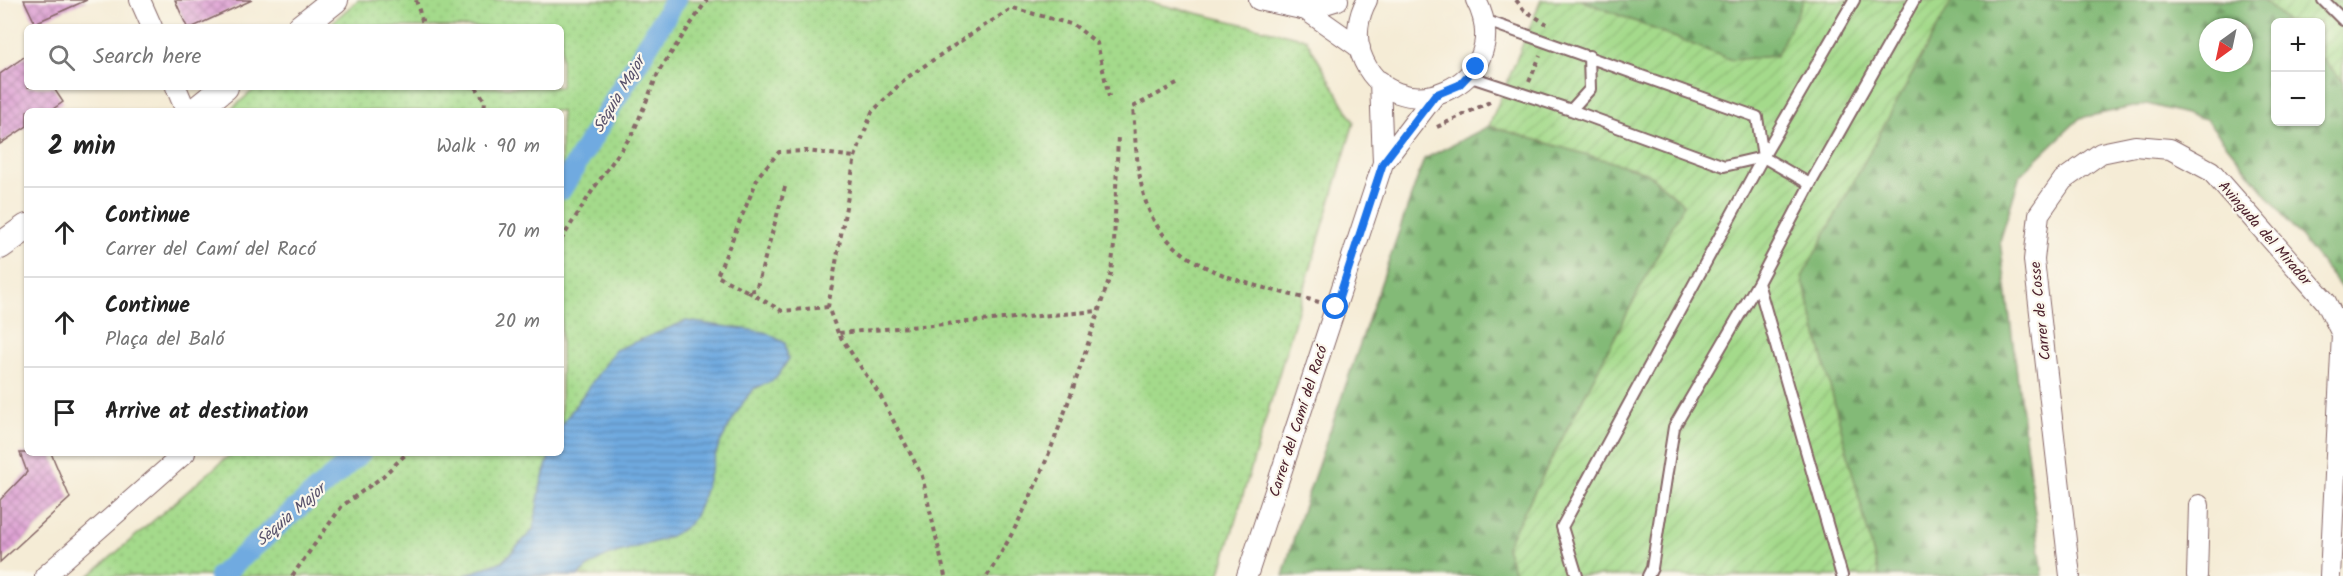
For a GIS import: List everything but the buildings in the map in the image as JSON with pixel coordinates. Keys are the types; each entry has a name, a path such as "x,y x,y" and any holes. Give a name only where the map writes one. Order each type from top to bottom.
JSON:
{"street":[{"path":"140,0 151,24"},
{"path":"305,24 335,0"},
{"path":"1259,0 1306,10 1360,48"},
{"path":"1306,10 1338,0"},
{"path":"1367,0 1360,17 1358,32 1364,61 1380,81 1406,95 1420,97 1435,95 1459,85 1481,56 1485,38 1484,20 1476,0"},
{"name":"Carrer del Camí del Racó","path":"1380,81 1383,163"},
{"path":"177,90 185,108"},
{"path":"199,108 221,90"},
{"name":"Carrer del Camí del Racó","path":"1247,576 1383,163 1435,95"},
{"name":"Carrer de Cosse","path":"2070,576 2034,260 2038,214 2062,180 2101,153 2135,146 2170,149 2211,171"},
{"name":"Avinguda del Mirador","path":"2211,171 2326,302 2342,334 2330,576"},
{"path":"0,246 24,229"},
{"path":"45,576 182,456"},
{"path":"2197,576 2199,505"}],"lane":[{"path":"1577,576 1562,527 1763,157 1854,0"},
{"path":"1648,576 1652,568 1674,427 1758,283 1810,184 1914,0"},
{"path":"2328,1 2343,21"},
{"path":"1484,20 1757,117 1763,157"},
{"path":"1571,110 1590,89 1589,56"},
{"path":"1468,76 1571,110 1724,166 1763,157 1810,184"},
{"path":"1758,283 1842,576"}],"path":[{"path":"416,0 423,24"},
{"path":"564,235 633,133 659,71 707,0"},
{"path":"1436,128 1490,101 1520,105 1552,27 1524,10 1516,0"},
{"path":"945,576 922,476 881,397 838,333 828,307 855,157 872,112 905,80 1013,8 1074,25 1097,43 1109,97"},
{"path":"1177,84 1133,107 1136,153 1148,208 1170,245 1218,275 1336,307"},
{"path":"479,90 485,101 484,108"},
{"path":"987,576 1010,540 1054,440 1111,273 1118,134"},
{"path":"828,307 782,311 717,276 759,175 779,152 807,151 855,157"},
{"path":"747,291 756,290 785,187"},
{"path":"838,333 1098,311"},
{"path":"292,576 342,506 382,477 404,456"}],"green space":[{"path":"358,0 1141,0 1306,39 1354,122 1219,576 89,576 229,456 564,456 564,108 232,108 254,90 564,90 564,24 330,24"},
{"path":"1541,0 1581,0 1731,60 1776,56 1804,0 1952,0 1802,277 1879,576 1516,576 1506,547 1684,204 1646,172 1489,126"},
{"path":"1581,0 1804,0 1776,56 1731,60"},
{"path":"1952,0 2264,0 2284,18 2271,18 2271,126 2325,126 2325,61 2343,81 2343,290 2206,119 2147,104 2080,118 2020,175 2000,241 2043,576 1879,576 1802,277"},
{"path":"2264,0 2343,0 2343,81 2325,61 2325,18 2284,18"},
{"path":"1489,126 1646,172 1684,204 1506,547 1516,576 1283,576 1298,523 1424,159"}],"water":[{"path":"686,321 765,332 785,343 788,360 775,379 750,393 736,414 720,443 694,518 676,533 605,557 578,576 462,576 503,561 533,530 541,484 549,456 564,456 564,422 615,350"}],"waterway":[{"name":"Sèquia Major","path":"564,184 675,0"},
{"name":"Sèquia Major","path":"220,576 357,456"}],"route":[{"path":"1336,307 1383,163 1435,95 1459,85 1476,67"}]}
